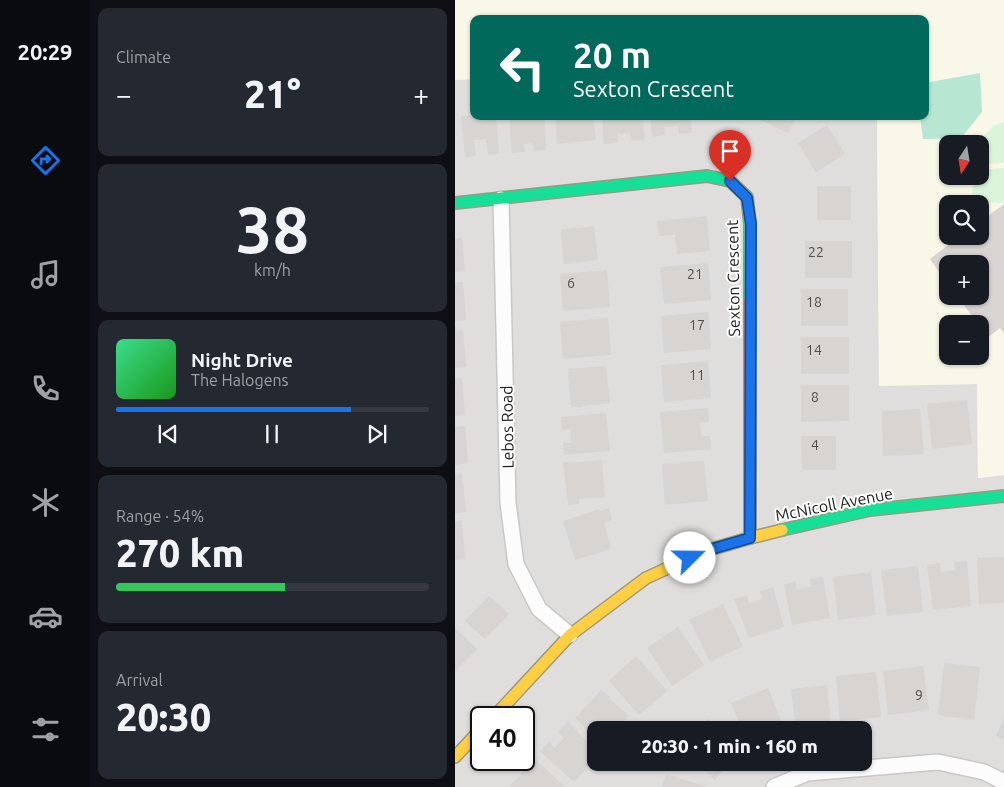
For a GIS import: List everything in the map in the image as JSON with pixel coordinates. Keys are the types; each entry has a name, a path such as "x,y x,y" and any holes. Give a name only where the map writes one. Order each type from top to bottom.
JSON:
{"street":[{"name":"Sexton Crescent","path":"455,203 707,176 730,181 747,198 751,224 750,538"},
{"name":"Lebos Road","path":"501,199 509,503 516,564 539,609 570,635"},
{"name":"McNicoll Avenue","path":"504,706 570,635 646,578 705,551 750,538 869,510 1004,496"},
{"path":"455,757 470,741"},
{"path":"774,787 807,773 938,762 985,772 1004,782"}],"shaded area":[{"path":"455,0 1004,0 1004,475 978,478 977,384 879,386 877,120 929,120 929,15 470,15 470,79 455,80"},
{"path":"470,79 470,120 877,120 879,385 977,384 978,478 1004,475 1004,787 455,787 455,80"}],"green space":[{"path":"980,73 982,112 963,135 939,135 939,139 923,139 921,120 929,120 929,82"},
{"path":"1004,122 1004,163 989,164 989,135 985,135 993,126"},
{"path":"1004,168 1004,203 989,203 989,195 972,195 973,185 989,185 989,169"}],"building":[{"path":"470,115 470,120 496,120 499,154 488,155 486,139 474,140 476,156 465,157 461,116"},
{"path":"509,120 544,120 546,150 534,151 533,143 524,144 525,152 512,153"},
{"path":"555,120 594,120 596,140 557,144"},
{"path":"602,120 642,120 645,140 631,141 630,133 617,134 618,142 604,144"},
{"path":"650,120 690,120 692,133 679,134 678,126 664,127 665,135 652,137"},
{"path":"761,120 795,120 788,133"},
{"path":"827,125 845,154 816,172 798,143"},
{"path":"817,186 851,186 851,220 817,220"},
{"path":"1004,204 1004,333 1000,328 989,336 989,315 971,315 964,305 989,305 989,255 939,255 939,272 930,259 948,245 989,245 989,215"},
{"path":"707,216 710,251 677,254 675,235 659,236 657,221"},
{"path":"594,226 598,260 564,264 561,230"},
{"path":"462,238 465,271 455,272 455,239"},
{"path":"805,241 852,241 852,278 805,278"},
{"path":"708,263 711,300 664,304 660,267"},
{"path":"607,270 610,307 563,311 560,274"},
{"path":"463,282 466,320 455,321 455,283"},
{"path":"801,289 848,289 848,326 801,326"},
{"path":"708,312 711,349 664,353 661,316"},
{"path":"608,318 611,355 563,359 560,322"},
{"path":"456,326 457,330 463,330 466,367 455,368"},
{"path":"801,337 849,337 849,374 801,374"},
{"path":"708,361 711,398 664,402 661,365"},
{"path":"606,366 610,403 571,407 568,369"},
{"path":"455,378 462,378 465,415 455,416"},
{"path":"801,385 849,385 849,421 801,422"},
{"path":"967,400 972,444 932,449 927,404"},
{"path":"708,408 709,422 700,423 701,436 710,436 711,449 664,453 660,412"},
{"path":"920,409 924,454 883,456 882,411"},
{"path":"606,413 610,451 564,455 563,443 571,443 570,429 562,430 561,417"},
{"path":"465,426 468,463 455,465 455,427"},
{"path":"801,436 836,436 836,470 802,470"},
{"path":"602,460 605,497 579,499 579,504 568,505 563,462"},
{"path":"704,461 708,501 665,505 662,464"},
{"path":"462,473 466,512 455,513 455,474"},
{"path":"609,508 612,520 604,523 611,549 575,560 563,521 599,509 600,511"},
{"path":"462,521 465,559 455,560 455,522"},
{"path":"1004,557 1004,603 979,604 977,558"},
{"path":"967,561 971,606 933,610 927,565 940,563 941,572 955,570 954,562"},
{"path":"918,566 923,612 887,616 881,570"},
{"path":"871,572 876,615 838,620 833,577"},
{"path":"823,577 830,618 792,625 784,584 796,582 797,589 811,587 810,579"},
{"path":"773,587 784,627 749,638 734,599 747,595 749,603 763,599 760,591"},
{"path":"489,596 509,614 485,639 465,621"},
{"path":"723,604 743,646 710,662 689,620"},
{"path":"678,627 704,665 672,686 647,648"},
{"path":"455,628 477,649 455,671"},
{"path":"636,656 667,691 639,715 609,681"},
{"path":"944,663 980,667 974,720 938,715"},
{"path":"923,666 929,710 888,715 883,671"},
{"path":"876,672 881,717 840,721 836,676"},
{"path":"827,685 831,721 795,721 791,689"},
{"path":"768,688 781,721 738,721 731,703"},
{"path":"601,690 629,716 624,721 587,721 587,729 575,718"},
{"path":"1004,718 1004,740 996,736"},
{"path":"568,722 587,742 587,768 574,782 540,751 549,742 555,748 564,738 558,732"},
{"path":"535,759 565,787 509,787 524,771 535,771"},
{"path":"705,771 723,771 715,780"},
{"path":"666,774 708,787 662,787"}],"traffic: fast":[{"path":"455,203 707,176 730,181 747,197 750,224 750,300"},
{"path":"782,530 870,510 1004,496"}],"traffic: slow":[{"path":"504,706 570,635 646,578 705,551 782,530"},
{"path":"455,757 470,741"}],"traffic: jam":[{"path":"750,300 750,538"}],"route":[{"path":"690,558 705,551 750,538 751,224 747,198 730,181"}]}
